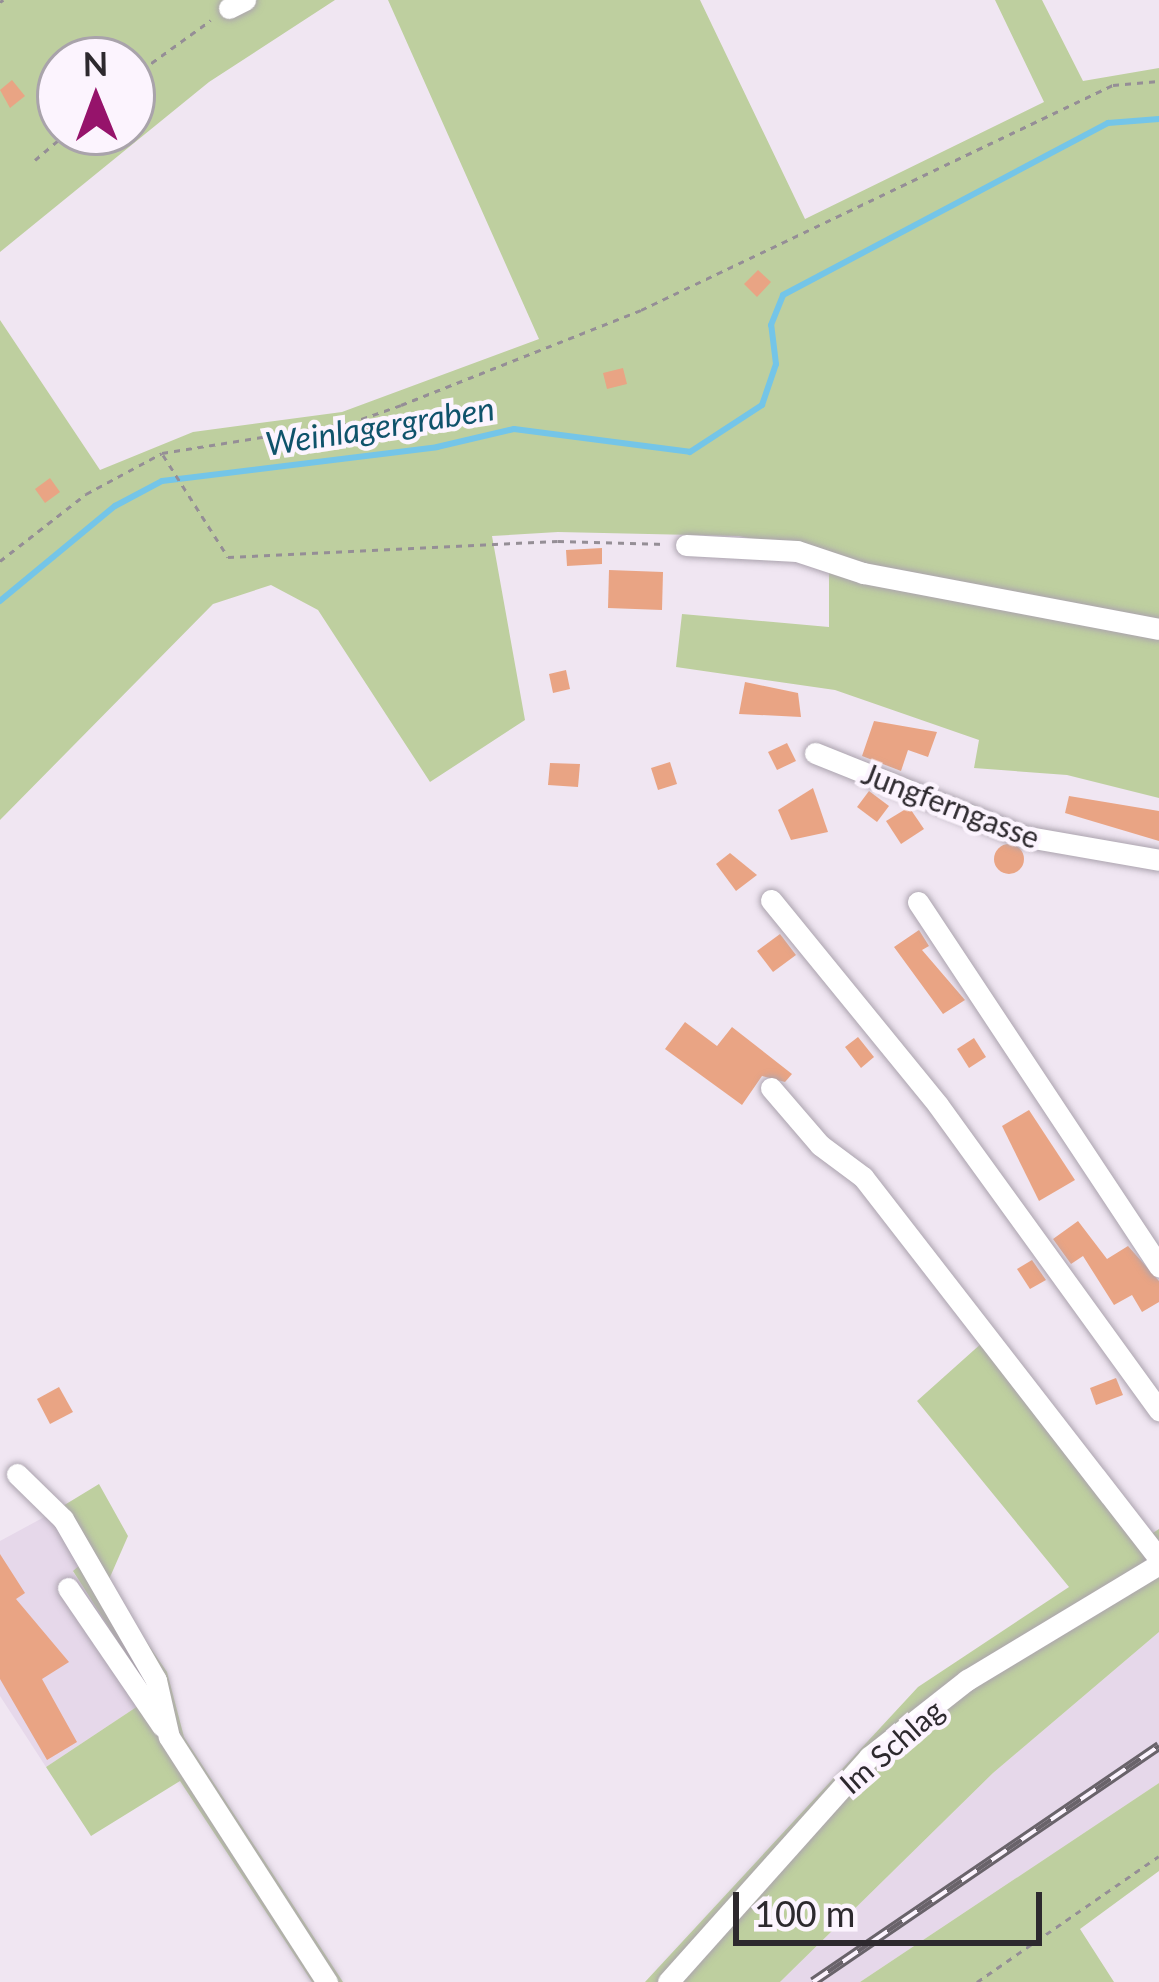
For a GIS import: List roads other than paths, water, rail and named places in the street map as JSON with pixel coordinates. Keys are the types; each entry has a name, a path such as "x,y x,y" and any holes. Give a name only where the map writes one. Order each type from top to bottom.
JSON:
{"street":[{"path":"686,545 797,551 863,573 1159,629"},
{"name":"Jungferngasse","path":"815,754 1022,836 1159,860"},
{"path":"771,900 938,1105 1159,1410"},
{"path":"918,902 1159,1266"},
{"name":"Im Schlag","path":"668,1982 868,1757 967,1680 1159,1561 863,1178 820,1145 772,1088"},
{"path":"17,1474 63,1520 84,1555 156,1681 169,1736"},
{"path":"68,1588 327,1982"}],"waterway":[{"name":"Weinlagergraben","path":"0,601 115,506 162,481 437,447 514,429 690,452 762,405 776,364 771,325 783,295 1108,123 1159,119"}],"railway":[{"path":"813,1982 1159,1746"}]}
